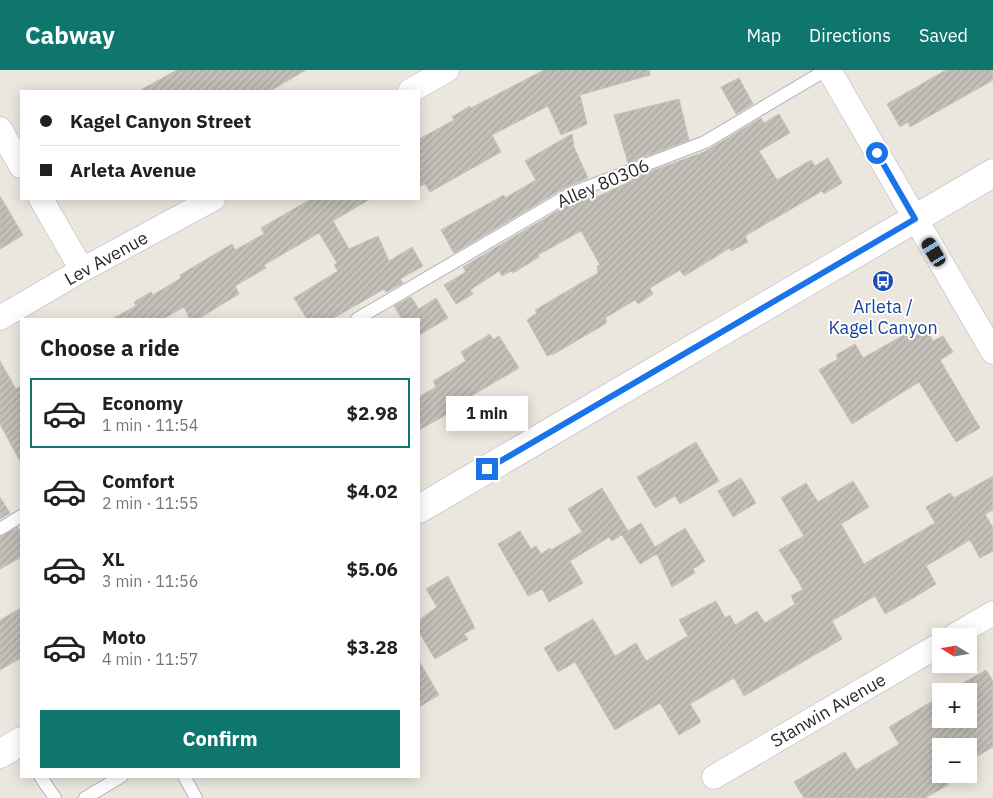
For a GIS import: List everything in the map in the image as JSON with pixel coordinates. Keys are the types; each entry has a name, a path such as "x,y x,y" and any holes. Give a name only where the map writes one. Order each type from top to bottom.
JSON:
{"main road":[{"path":"420,508 993,173"}],"street":[{"path":"417,82 447,70"},
{"path":"827,70 993,352"},
{"path":"0,129 20,164"},
{"path":"41,200 82,270"},
{"name":"Lev Avenue","path":"0,318 82,270 210,200"},
{"path":"968,628 993,613"},
{"name":"Stanwin Avenue","path":"714,777 932,649"}],"lane":[{"name":"Alley 80306","path":"359,318 572,193 705,142 827,70"},
{"path":"0,529 20,517"},
{"path":"41,778 55,798"},
{"path":"86,798 119,778"},
{"path":"187,778 196,798"}],"building":[{"path":"177,70 306,70 272,90 141,90"},
{"path":"544,70 649,70 650,75 580,95 587,124 561,135 548,106 492,135 501,152 430,192 425,184 420,186 420,138 454,120 452,117 470,106 471,108"},
{"path":"946,70 993,70 993,80 910,127 908,122 900,127 887,104"},
{"path":"739,78 753,104 736,114 721,87"},
{"path":"679,99 689,140 628,163 614,115"},
{"path":"779,114 790,133 759,151 777,180 811,160 815,166 828,158 842,183 824,194 822,191 745,236 748,242 731,251 730,248 684,276 680,270 650,288 653,294 638,304 635,300 605,318 607,321 605,324 552,355 547,356 527,320 537,313 535,310 598,273 597,266 600,265 581,231 538,255 539,257 513,273 511,271 502,276 499,271 470,290 473,294 456,304 444,285 466,272 463,267 576,200 595,193 597,197 633,180 632,178 704,152 761,118 764,123"},
{"path":"572,134 574,147 588,178 568,186 454,253 441,230 504,195 505,198 536,180 525,161"},
{"path":"0,196 23,235 0,249"},
{"path":"309,200 368,200 333,221 349,249 378,236 389,261 412,247 423,266 400,279 403,283 386,292 384,289 334,318 306,318 294,298 338,271 334,265 337,263 319,233 264,265 266,268 235,286 239,294 200,318 190,318 184,307 165,318 114,318 136,306 134,302 151,292 153,295 181,278 180,275 232,244 235,250 264,234 261,228"},
{"path":"411,297 419,309 436,298 448,318 420,334 420,318 401,318 394,306"},
{"path":"926,329 933,341 943,336 953,352 940,360 980,428 956,442 919,382 852,424 819,370 838,359 836,355 855,344 863,358 911,331 914,336"},
{"path":"490,334 493,340 499,336 519,368 454,406 456,409 420,429 420,396 436,387 433,381 466,361 461,352"},
{"path":"0,361 16,389 20,387 20,461 0,424"},
{"path":"696,442 719,481 680,504 675,496 655,508 637,477"},
{"path":"993,476 993,510 985,514 993,528 993,551 980,558 970,540 926,566 936,584 885,614 875,596 832,621 842,639 744,696 734,678 690,704 701,722 679,735 660,703 615,730 575,662 558,672 544,648 593,619 615,656 636,643 646,661 688,636 679,620 716,601 725,618 730,615 735,625 757,611 765,623 795,604 791,596 803,589 779,550 804,536 781,498 806,483 818,502 853,481 869,507 841,524 864,564 935,523 926,507 950,493 954,498"},
{"path":"741,478 756,503 733,517 718,491"},
{"path":"602,488 628,531 641,523 655,547 685,528 705,561 693,569 695,573 672,587 657,554 640,564 622,535 612,541 609,537 570,561 583,583 549,602 542,589 528,596 498,544 520,531 531,549 536,546 541,554 550,548 551,550 582,532 568,509"},
{"path":"0,497 10,513 0,519"},
{"path":"18,527 20,531 20,558 0,569 0,537"},
{"path":"448,576 475,628 464,634 468,639 435,659 420,634 420,619 437,607 426,589"},
{"path":"20,609 20,659 0,670 0,620"},
{"path":"420,663 439,695 420,706"},
{"path":"986,670 993,681 993,747 977,756 977,738 932,738 932,783 947,783 948,785 925,798 804,798 794,782 845,752 856,770 899,744 889,727 932,701 932,728 977,728 977,683 963,683"}],"place":[{"name":"Arleta / Kagel Canyon","path":"883,281"}],"route":[{"path":"487,469 915,219 877,153"}]}
